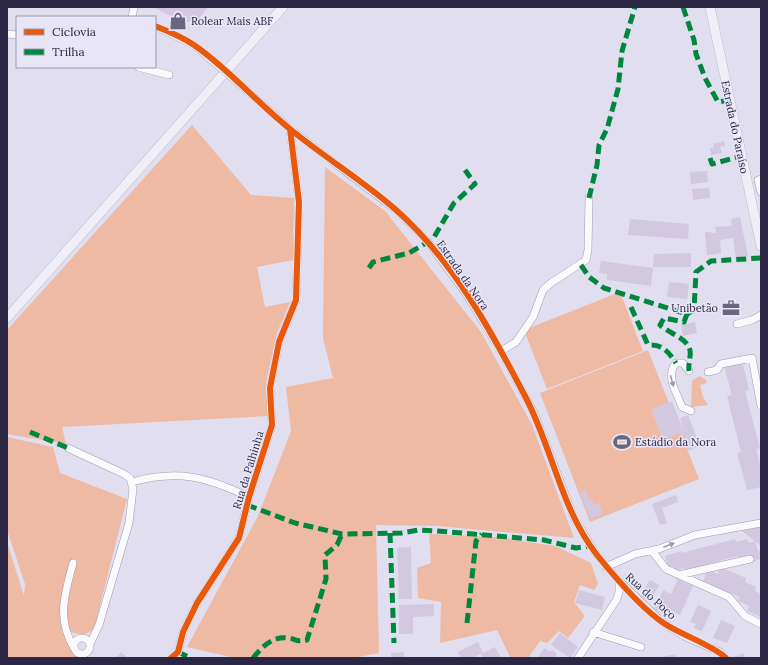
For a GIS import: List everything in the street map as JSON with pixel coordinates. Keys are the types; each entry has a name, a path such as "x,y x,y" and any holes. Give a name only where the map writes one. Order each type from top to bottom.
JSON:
{"main road":[{"path":"7,318 283,7"},
{"path":"209,92 290,7"},
{"name":"Estrada do Paraíso","path":"710,7 757,207 761,246"}],"street":[{"name":"Estrada da Nora","path":"156,26 194,45 290,129 395,209 428,242 465,292 501,351 534,413 574,518 590,546 606,567"},
{"path":"142,68 169,75"},
{"name":"Rua da Palhinha","path":"171,658 178,652 183,632 197,603 239,538 249,497 272,425 270,388 279,342 296,300 299,202 290,129"},
{"path":"761,179 758,180 761,192"},
{"path":"501,351 516,342 533,317 543,290 551,283 581,265 586,260 588,250 589,198"},
{"path":"737,324 752,320 761,315"},
{"path":"752,320 761,322"},
{"path":"708,372 717,370 721,364 752,358 761,406"},
{"path":"689,371 684,364 676,363 671,368 670,377 682,407 691,411"},
{"path":"68,448 130,478 134,488 129,523 96,632 90,644 88,655 83,655 74,650"},
{"path":"132,482 169,474 189,476 228,487 249,497"},
{"path":"606,567 635,554 652,551 695,535 761,523"},
{"path":"652,551 666,569 729,597 745,616 761,624"},
{"path":"679,575 750,559"},
{"path":"73,563 63,600 63,621 65,630 74,650 80,658"},
{"name":"Rua do Poço","path":"606,567 662,622 684,636 720,652 726,658"},
{"path":"696,582 693,575 697,570"},
{"path":"578,658 593,632 617,599 619,592 619,581"},
{"path":"617,599 634,596"},
{"path":"65,630 72,636 87,640 90,644"},
{"path":"74,650 74,644 82,638 91,636 96,632"},
{"path":"593,632 641,647"}],"shaded area":[{"path":"192,125 251,195 294,198 293,260 257,267 265,307 290,302 277,333 266,382 268,416 62,427 66,444 7,434 7,330"},
{"path":"325,167 385,211 481,332 532,425 574,538 437,526 376,525 379,653 353,658 235,658 187,647 258,516 291,431 286,387 333,378 323,338"},
{"path":"620,292 643,351 547,389 524,330"},
{"name":"Estádio da Nora","path":"648,350 699,479 590,522 540,393"},
{"path":"699,376 706,380 707,383 700,385 703,397 708,405 691,407 692,381"},
{"path":"7,437 53,447 60,473 127,499 94,629 84,635 61,630 81,658 7,658 7,542 24,596 25,584 7,530"},
{"path":"429,534 494,537 555,546 591,563 598,584 594,590 580,585 574,602 585,616 568,638 559,631 547,643 540,641 528,658 510,657 497,630 440,643 441,602 418,598 417,568 431,563"}],"building":[{"path":"153,7 208,7 199,19 184,23"},
{"path":"724,141 725,146 720,147 722,153 711,155 710,148 714,147 713,144"},
{"path":"707,171 708,182 691,184 690,172"},
{"path":"709,188 710,198 693,200 692,189"},
{"path":"740,217 748,256 736,258 733,238 720,240 721,253 707,255 705,232 716,233 715,227 732,226 731,219"},
{"path":"630,219 689,224 688,239 628,235"},
{"path":"691,253 691,267 653,267 654,254"},
{"path":"601,261 653,268 651,286 607,280 607,274 599,273"},
{"path":"669,282 689,284 687,299 667,297"},
{"path":"695,322 697,333 683,336 681,325"},
{"path":"742,361 749,390 745,391 760,448 756,449 761,468 761,487 747,490 737,453 741,452 727,396 732,395 724,366"},
{"path":"672,401 684,432 680,418 688,415 700,446 688,451 680,433 663,440 651,409"},
{"path":"586,490 589,500 592,499 594,505 599,503 603,514 590,519 580,492"},
{"path":"676,495 678,502 662,508 667,523 660,525 652,504"},
{"path":"761,526 761,546 742,531"},
{"path":"735,539 736,542 747,539 749,543 755,541 758,551 761,550 761,559 752,562 750,556 738,559 737,556 686,570 684,568 674,571 673,566 668,567 665,556"},
{"path":"411,547 412,599 399,599 397,548"},
{"path":"720,567 746,578 745,582 756,587 755,591 761,594 761,617 747,611 749,606 738,601 740,597 703,581 708,570 718,574"},
{"path":"678,579 693,586 680,615 668,610 666,614 654,609 663,590 671,594"},
{"path":"650,580 659,585 650,602 640,596"},
{"path":"579,590 605,597 602,610 575,603"},
{"path":"434,604 434,616 413,617 413,634 399,634 399,605"},
{"path":"698,605 711,611 702,631 694,628 696,624 690,622"},
{"path":"721,620 735,626 727,643 713,638"},
{"path":"560,633 578,647 570,658 551,645"},
{"path":"478,642 483,653 495,647 501,658 483,658 481,654 471,658 461,658 458,652"},
{"path":"545,648 550,652 553,650 557,654 554,658 537,658"},
{"path":"121,652 128,658 116,658"},
{"path":"404,652 404,658 391,658 391,653"},
{"path":"744,653 745,658 731,658"},
{"path":"675,654 676,658 662,658 662,657"}],"marked path":[{"path":"589,198 597,165 599,145 607,129 618,89 622,51 635,7"},
{"path":"683,7 694,40 696,54 705,78 718,102 730,100"},
{"path":"710,158 712,164 742,156"},
{"path":"369,268 373,262 409,253 433,239 454,203 475,184 465,170"},
{"path":"581,265 589,277 604,288 687,314 694,310 696,272 711,261 761,258"},
{"path":"631,307 648,345 661,347 676,363"},
{"path":"687,314 684,322 664,318 660,325 688,345 690,350 689,371"},
{"path":"30,432 68,448"},
{"path":"247,505 295,523 342,534 402,533 419,530 544,540 576,548 590,546"},
{"path":"390,533 394,643"},
{"path":"253,658 264,646 277,639 288,638 298,641 307,640 326,579 325,555 337,545 342,534"},
{"path":"467,623 476,541 482,534"},
{"path":"178,652 191,658"}],"cycle path":[{"path":"156,26 185,39 207,54 278,119 395,209 435,250 469,296 525,396 543,436 574,518 597,555 629,592 656,618 672,628 714,649 726,658"},
{"path":"171,658 178,652 183,632 197,603 239,538 249,497 272,425 270,388 279,342 296,300 299,202 290,129"}],"place":[{"name":"Rolear Mais ABF","path":"178,21"},
{"name":"Unibetão","path":"731,308"},
{"name":"Estádio da Nora","path":"622,442"}]}
